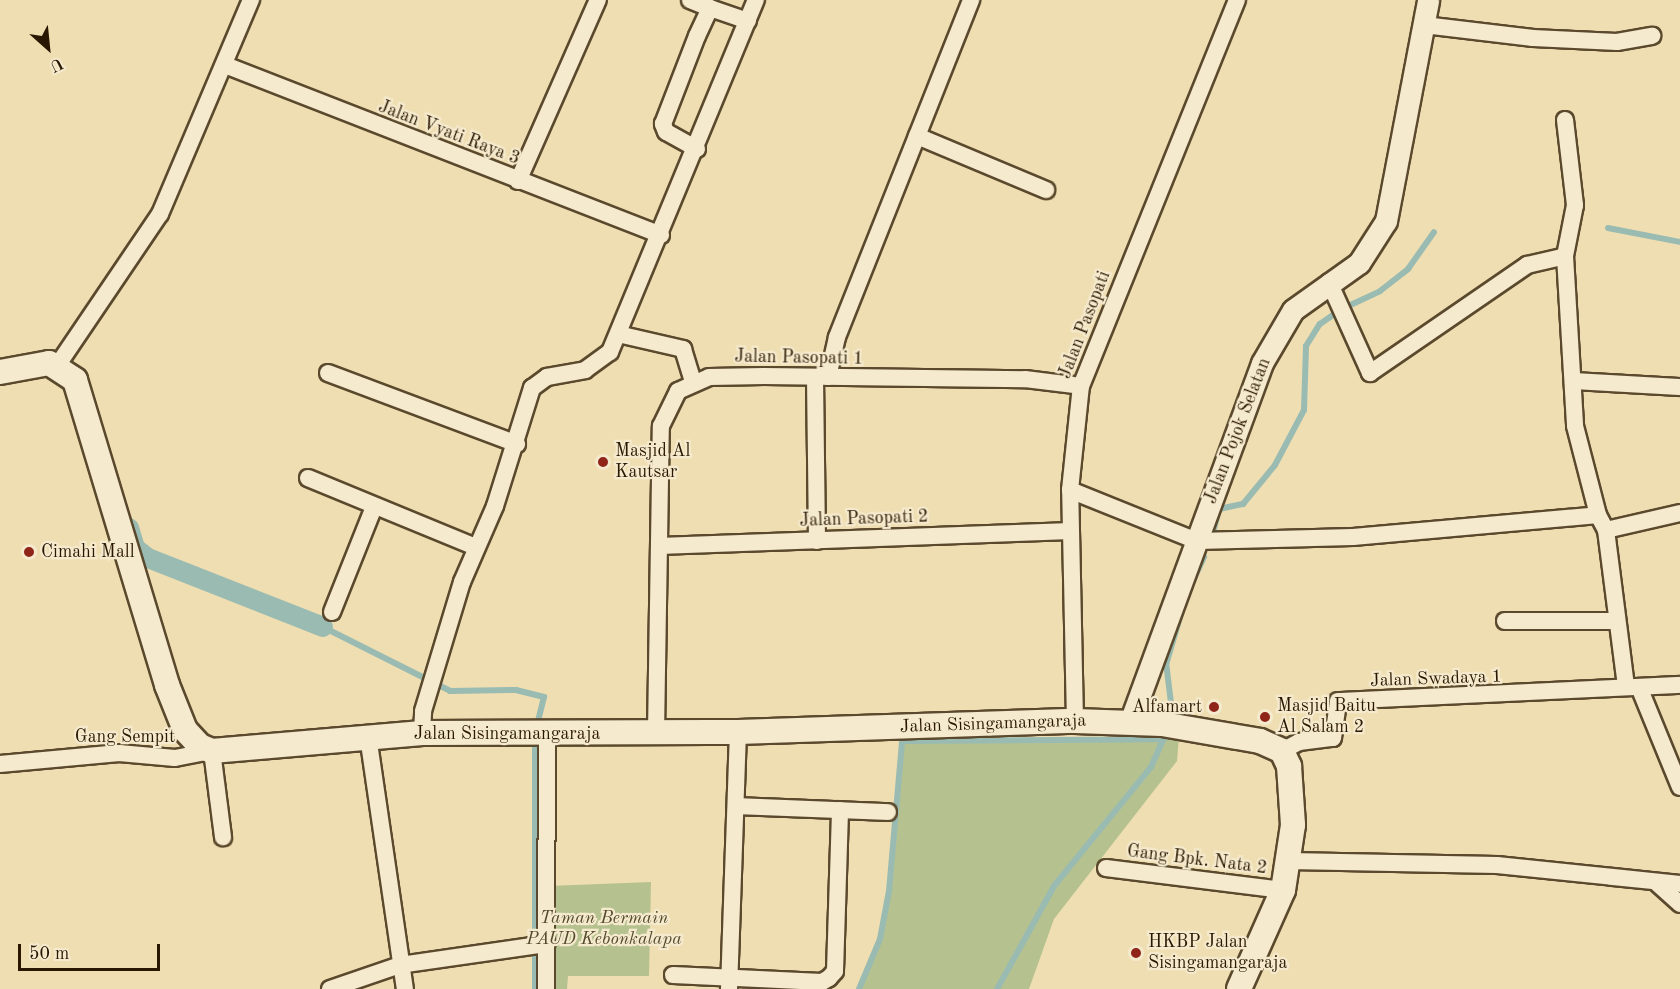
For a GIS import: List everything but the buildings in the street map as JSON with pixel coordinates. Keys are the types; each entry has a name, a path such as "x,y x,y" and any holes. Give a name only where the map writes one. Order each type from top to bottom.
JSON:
{"main road":[{"path":"0,372 40,363 57,366 80,392 178,714 191,739 212,751"},
{"name":"Jalan Sisingamangaraja","path":"212,751 368,736 422,722 536,735 738,732 1076,721 1130,722 1260,741 1282,751"},
{"path":"1239,989 1283,891 1289,861 1294,793 1282,751"}],"street":[{"path":"57,366 160,214 251,0"},
{"path":"518,181 598,0"},
{"path":"690,0 748,21"},
{"path":"422,722 434,672 475,547 517,444 538,382 603,360 618,334 697,149 756,0"},
{"path":"817,541 822,377 971,0"},
{"name":"Jalan Pasopati","path":"1076,721 1070,490 1081,386 1237,0"},
{"name":"Jalan Pojok Selatan","path":"1130,722 1262,363 1293,310 1329,282 1359,263 1386,221 1428,0"},
{"path":"697,149 666,132 663,124 710,8"},
{"path":"1424,25 1533,38 1617,42 1652,36"},
{"name":"Jalan Vyati Raya 3","path":"225,65 660,235"},
{"path":"1565,120 1575,205 1565,255 1575,426 1602,523 1617,621 1633,687 1680,787"},
{"path":"917,136 1046,190"},
{"path":"1329,282 1370,373 1527,265 1565,255"},
{"path":"618,334 683,349 693,381 678,391 661,426 656,733"},
{"path":"328,373 517,444"},
{"name":"Jalan Pasopati 1","path":"693,381 822,377 1025,379 1081,386"},
{"path":"1573,381 1680,387"},
{"path":"309,478 374,507 475,547"},
{"path":"1070,490 1197,541 1353,537 1602,523 1680,513"},
{"path":"332,612 374,507"},
{"name":"Jalan Pasopati 2","path":"660,546 1070,531"},
{"path":"1506,621 1617,621"},
{"path":"1633,687 1680,685"},
{"name":"Jalan Swadaya 1","path":"1282,751 1299,742 1333,738 1338,701 1633,687"},
{"path":"730,983 738,732"},
{"path":"536,735 546,989"},
{"path":"368,736 405,989"},
{"path":"212,751 222,837"},
{"name":"Gang Sempit","path":"0,764 119,753 175,758 212,751"},
{"path":"736,806 888,812"},
{"path":"673,975 730,983 822,982 835,971 840,810"},
{"path":"1289,861 1497,865 1659,884 1680,884"},
{"name":"Gang Bpk. Nata 2","path":"1106,868 1283,891"},
{"path":"1659,884 1680,904"},
{"path":"330,989 400,965 546,944"}],"green space":[{"path":"1179,737 1177,761 1054,919 1029,989 859,989 880,939 889,891 903,743"},
{"name":"Taman Bermain PAUD Kebonkalapa","path":"651,882 649,976 568,976 567,989 549,989 548,886"}],"waterway":[{"path":"1608,228 1680,242"},
{"path":"1344,308 1380,291 1408,269 1434,232"},
{"path":"1214,529 1219,509 1243,504 1275,465 1304,410 1306,346 1320,324 1337,312"},
{"path":"129,528 135,548 148,558 323,627"},
{"path":"1191,585 1204,557"},
{"path":"1171,703 1166,665 1185,600"},
{"path":"323,627 450,691 516,690 544,697 536,728"},
{"path":"535,738 535,989"},
{"path":"997,989 1054,886 1151,767 1164,738"},
{"path":"859,989 880,939 889,891 902,741 1164,739"}],"place":[{"name":"Masjid Al Kautsar","path":"603,462"},
{"name":"Cimahi Mall","path":"29,552"},
{"name":"Alfamart","path":"1214,707"},
{"name":"Masjid Baitu Al Salam 2","path":"1265,717"},
{"name":"HKBP Jalan Sisingamangaraja","path":"1136,953"}]}
